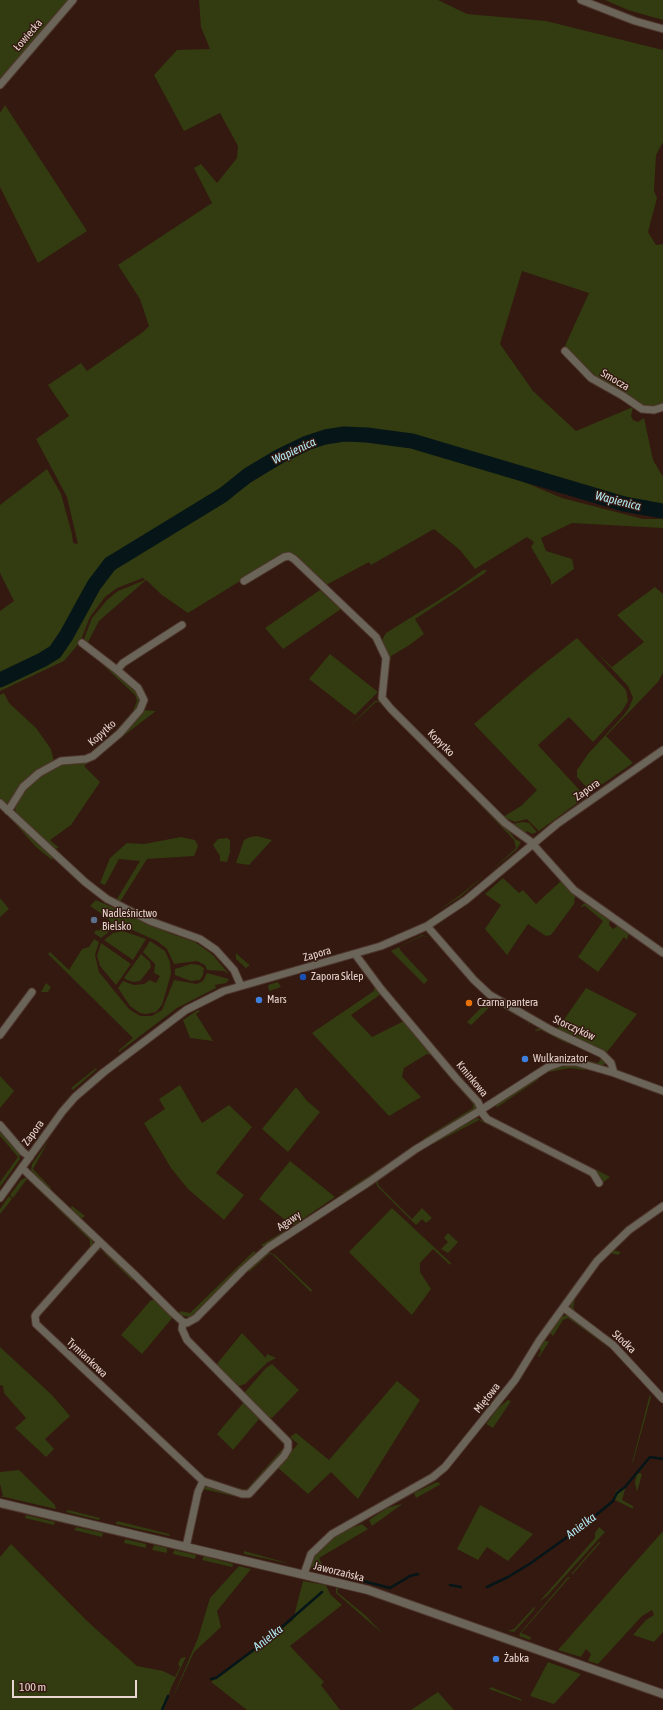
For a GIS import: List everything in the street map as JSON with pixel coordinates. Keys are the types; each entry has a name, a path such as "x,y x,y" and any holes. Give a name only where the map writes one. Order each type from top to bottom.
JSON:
{"street":[{"name":"Łowiecka","path":"0,85 73,0"},
{"path":"581,0 635,21 663,29"},
{"name":"Smocza","path":"565,351 591,378 623,396 642,409 654,410 663,407"},
{"name":"Kopytko","path":"244,581 284,557 289,556 294,559 376,637 386,658 382,692 386,703 500,819 532,844 558,874 583,897 626,925 663,953"},
{"path":"117,670 123,663 182,625"},
{"name":"Kopytko","path":"8,811 20,791 33,778 55,764 86,759 94,756 120,732 140,710 144,703 142,694 133,684 82,643"},
{"name":"Zapora","path":"0,1198 62,1112 88,1085 186,1010 218,994 241,986 355,954 397,940 427,926 466,900 532,844 663,750"},
{"path":"0,804 85,882 107,899 150,920 200,939 212,947 231,966 241,986"},
{"name":"Storczyków","path":"427,926 474,980 490,995 551,1030 602,1054 611,1063 614,1072"},
{"name":"Kminkowa","path":"355,954 381,989 478,1102 483,1114 492,1122 593,1173 599,1183"},
{"path":"0,1035 32,992"},
{"name":"Agawy","path":"183,1322 187,1323 196,1318 243,1270 269,1247 370,1182 416,1148 555,1064 569,1062 582,1063 614,1072"},
{"path":"614,1072 663,1091"},
{"path":"0,1124 23,1152 30,1156"},
{"path":"22,1168 183,1322"},
{"name":"Miętowa","path":"304,1574 311,1554 332,1534 401,1497 442,1470 511,1385 539,1341 564,1308 596,1261 629,1230 663,1206"},
{"name":"Tymiankowa","path":"100,1242 37,1313 34,1320 36,1324 203,1481 242,1494 248,1494 284,1456 289,1446 286,1440 187,1340 182,1329 183,1322"},
{"name":"Słodka","path":"564,1308 613,1345 663,1399"},
{"path":"186,1547 198,1492 203,1481"},
{"name":"Jaworzańska","path":"0,1503 304,1574 391,1597 663,1694"}],"green space":[{"path":"0,0 69,0 0,80"},
{"path":"199,0 438,0 467,14 546,21 663,50 663,142 656,155 654,191 657,198 648,232 656,245 663,244 663,404 654,407 637,404 599,381 564,348 589,293 522,271 500,344 533,391 576,431 633,407 631,416 633,420 638,422 644,418 653,460 663,477 663,507 638,504 613,497 417,437 368,431 325,433 305,439 246,470 220,491 112,557 103,565 90,582 54,646 40,656 0,674 0,611 14,601 0,573 0,505 47,469 61,494 73,543 78,544 67,497 36,439 69,416 48,385 81,363 87,371 143,332 149,326 140,299 118,265 212,203 194,168 201,164 217,183 237,158 238,146 220,113 184,131 154,75 177,50 210,49 201,27"},
{"path":"605,0 663,0 663,20 628,10"},
{"path":"5,105 87,231 38,263 0,187 0,113"},
{"path":"336,441 367,441 411,447 498,471 562,498 643,519 663,519 663,528 572,523 541,538 546,551 572,559 574,569 551,585 551,581 531,547 534,542 527,537 475,569 460,550 434,529 371,565 369,562 326,585 295,556 286,553 188,613 162,595 146,580 99,621 88,642 84,639 92,618 107,600 118,591 145,580 143,578 117,588 105,597 90,617 80,642 64,661 0,691 0,685 45,664 61,651 67,644 88,601 108,572 117,565 285,461 308,449"},
{"path":"483,570 487,570 485,573 415,619 424,634 391,656 389,668 387,654 382,640 386,633 455,590"},
{"path":"655,587 663,594 663,673 658,682 606,736 633,763 594,790 590,791 577,777 577,770 588,754 623,716 629,708 633,698 628,686 598,654 612,667 644,642 617,615"},
{"path":"320,590 341,609 283,649 265,628"},
{"path":"577,638 626,690 628,701 622,711 593,742 569,717 538,745 584,795 584,798 539,831 527,819 515,822 503,817 521,806 537,790 474,724 529,676"},
{"path":"85,648 136,689 141,700 137,710 104,744 133,711 137,701 135,695 87,650 81,649"},
{"path":"330,654 378,692 355,715 309,679"},
{"path":"4,693 9,703 36,728 51,749 54,762 9,803 6,803 0,798 0,695"},
{"path":"375,701 380,701 387,710 379,702 376,702 348,728"},
{"path":"143,710 156,711 84,766 100,782 71,825 50,840 59,848 54,849 16,814 15,808 26,788 40,776 57,765 69,762 86,762"},
{"path":"440,763 509,831 515,839 521,842 517,849 491,871 516,848 514,840"},
{"path":"5,812 53,857 52,860 36,847"},
{"path":"523,822 529,823 537,832 532,834 527,831 525,833 512,824"},
{"path":"257,836 272,840 249,865 236,863 244,840"},
{"path":"181,837 195,840 198,846 194,856 147,859 120,902 117,899 140,861 119,859 105,885 100,883 110,858 127,843 144,844"},
{"path":"227,838 230,840 230,852 227,862 220,861 220,856 213,845 218,839"},
{"path":"486,874 460,897 437,911 459,896"},
{"path":"503,878 519,893 523,890 536,904 561,881 575,896 574,904 551,935 546,936 528,924 507,955 485,929 501,905 485,894"},
{"path":"0,898 9,909 0,917"},
{"path":"96,900 169,933 195,942 212,954 229,974 224,971 207,970 205,965 197,961 174,964 167,949 157,941 128,928 113,929 108,918 90,906"},
{"path":"585,903 610,919 609,925 613,929 619,925 629,933 627,940 624,937 598,972 578,957 603,921 585,906 580,907"},
{"path":"106,920 110,931 101,938 94,933 96,930 99,931"},
{"path":"123,931 146,939 133,960 104,940 113,933"},
{"path":"422,935 429,937 422,936 399,947 400,950 428,980 424,984 391,951"},
{"path":"94,939 99,942 95,955 99,972 129,1009 140,1016 152,1016 162,1010 174,980 197,984 203,981 207,973 229,979 226,983 215,985 216,988 177,1008 119,1052 118,1051 133,1038 48,954 50,952 69,970 82,949 89,947"},
{"path":"150,941 165,951 170,962 171,974 162,1005 156,1012 146,1014 140,1013 130,1006 118,988 123,981 134,985 144,984 150,980 156,983 160,976 154,973 155,964 143,952"},
{"path":"101,943 131,964 116,985 100,966 97,956"},
{"path":"236,953 250,965 246,968 236,959"},
{"path":"141,954 150,962 151,967 140,981 133,982 127,980 124,978"},
{"path":"191,964 199,965 204,968 203,975 200,980 191,981 175,975 175,969"},
{"path":"278,982 281,987 269,991 268,985"},
{"path":"46,983 51,987 48,992 41,992"},
{"path":"375,986 381,994 351,1015 372,1037 404,1021 477,1106 476,1110 425,1140 423,1139 473,1108 473,1104 431,1055 427,1054 404,1068 402,1077 421,1097 389,1116 312,1033 374,991"},
{"path":"586,988 637,1014 607,1052 556,1031"},
{"path":"488,998 529,1022 529,1026 528,1022 496,1004 492,1005 471,1025 467,1022 487,1002"},
{"path":"198,1010 200,1011 196,1014 213,1041 190,1038 183,1020"},
{"path":"540,1028 602,1057 562,1041 541,1030 535,1030"},
{"path":"571,1057 598,1063 602,1057 606,1063 602,1066 555,1060"},
{"path":"570,1065 586,1068 585,1070 570,1068 549,1072 548,1070 554,1068"},
{"path":"96,1068 97,1069 73,1090 71,1088"},
{"path":"0,1076 14,1091 0,1108"},
{"path":"535,1078 539,1079 496,1108 497,1104"},
{"path":"180,1085 202,1123 229,1105 252,1127 216,1173 244,1195 224,1220 188,1189 171,1168 144,1123 165,1109 159,1099"},
{"path":"296,1087 307,1101 320,1112 288,1152 262,1129"},
{"path":"477,1118 538,1147 538,1150 479,1120 433,1144 433,1142"},
{"path":"0,1129 19,1152 20,1159 0,1187 0,1182 18,1157 0,1136"},
{"path":"49,1140 33,1169 51,1188 50,1190 31,1170 32,1164"},
{"path":"404,1160 405,1161 378,1181 378,1185 412,1219 422,1208 432,1218 426,1223 422,1219 416,1225 377,1186 376,1181"},
{"path":"290,1161 335,1197 294,1225 290,1224 259,1199"},
{"path":"384,1166 384,1168 346,1193 337,1192 344,1192"},
{"path":"595,1169 610,1177 601,1184 600,1177 594,1171"},
{"path":"28,1177 51,1199 51,1202 27,1179 13,1198 10,1195 21,1180"},
{"path":"9,1196 12,1199 0,1214 0,1209"},
{"path":"54,1205 58,1206 92,1238 93,1246 89,1250 86,1251 90,1247 90,1240"},
{"path":"72,1206 85,1216 81,1219 70,1209"},
{"path":"392,1208 451,1263 450,1265 433,1249 420,1263 420,1272 431,1289 412,1315 349,1252"},
{"path":"286,1230 283,1235 264,1247 261,1245"},
{"path":"448,1233 458,1242 462,1238 448,1253 441,1249 448,1242 444,1238"},
{"path":"613,1250 621,1252 618,1255 610,1253 601,1261 575,1299 573,1308 575,1310 574,1312 570,1308 572,1301 594,1267 610,1251"},
{"path":"102,1251 132,1277 133,1281"},
{"path":"254,1251 256,1253 196,1313 189,1317 179,1315 180,1311 190,1313"},
{"path":"266,1253 271,1253 275,1255 312,1290 311,1292 272,1254 269,1254 248,1273 251,1267"},
{"path":"155,1299 173,1317 142,1354 121,1335 150,1301"},
{"path":"567,1315 612,1347 611,1349 568,1318 563,1320 553,1336 549,1331 560,1317"},
{"path":"242,1333 266,1358 267,1354 276,1358 268,1362 245,1384 239,1386 216,1365"},
{"path":"544,1340 549,1342 539,1357 538,1356 541,1351 539,1348"},
{"path":"0,1347 52,1395 70,1416 45,1439 54,1449 46,1457 15,1428 26,1418 4,1393 3,1386 0,1385"},
{"path":"272,1364 299,1390 272,1418 267,1416 250,1400 245,1392 266,1368"},
{"path":"397,1381 420,1400 358,1499 331,1472 308,1494 277,1467 298,1444 290,1437 296,1433 329,1460"},
{"path":"650,1394 651,1397 632,1463"},
{"path":"508,1400 511,1401 493,1428 486,1424 498,1408"},
{"path":"243,1401 286,1444 285,1450 267,1472 249,1490 244,1492 222,1484 246,1490 285,1446 259,1419 233,1450 217,1434 243,1403"},
{"path":"19,1470 55,1505 56,1509 0,1496 3,1496 0,1484 0,1472"},
{"path":"637,1474 642,1474 637,1492 635,1482"},
{"path":"437,1482 441,1484 416,1498 414,1493"},
{"path":"206,1486 232,1494 233,1496 203,1489"},
{"path":"626,1486 622,1500 633,1506 633,1509 613,1499 616,1491"},
{"path":"203,1489 192,1536 201,1491"},
{"path":"401,1504 372,1526 369,1520 387,1508"},
{"path":"480,1505 533,1534 508,1561 487,1547 478,1560 457,1549"},
{"path":"68,1510 100,1518 99,1520 66,1512"},
{"path":"26,1515 55,1522 54,1525 25,1518"},
{"path":"117,1521 169,1534 170,1536 116,1524"},
{"path":"362,1524 368,1529 319,1558 324,1568 322,1572 312,1570 310,1565 313,1557 329,1540 346,1530"},
{"path":"76,1527 103,1533 102,1537 74,1530"},
{"path":"599,1527 605,1532 547,1596 539,1602 595,1538 595,1533"},
{"path":"663,1531 663,1632 654,1642 633,1635 646,1620 654,1615 652,1610 642,1616 598,1664 588,1661 591,1654 586,1649 581,1657 558,1650"},
{"path":"125,1539 146,1544 146,1548 124,1543"},
{"path":"599,1542 600,1543 572,1575 572,1573"},
{"path":"11,1544 87,1621 137,1666 163,1671 175,1677 180,1667 178,1664 181,1658 186,1657 171,1688 164,1710 0,1710 0,1557"},
{"path":"154,1545 167,1548 167,1553 152,1550"},
{"path":"174,1550 196,1555 195,1559 173,1554"},
{"path":"244,1551 291,1564 244,1554"},
{"path":"204,1556 233,1565 232,1567 202,1560"},
{"path":"239,1566 251,1569 217,1611 221,1627 194,1652 170,1704 198,1638 210,1598"},
{"path":"568,1577 570,1577 521,1633 531,1637 530,1640 519,1636 520,1633"},
{"path":"303,1581 326,1585 330,1594 342,1605 290,1646 324,1682 321,1685 340,1710 247,1710 211,1682 293,1620"},
{"path":"336,1588 342,1589 338,1589 337,1592 366,1616 383,1634 336,1593"},
{"path":"535,1606 534,1610 514,1632 508,1631 514,1629"},
{"path":"548,1662 581,1674 554,1704 530,1696"},
{"path":"491,1687 521,1699 522,1701 489,1689"},
{"path":"438,1692 454,1710 411,1710"}],"waterway":[{"name":"Wapienica","path":"0,680 42,660 55,652 66,636 94,585 110,564 223,495 248,475 280,456 307,443 325,437 344,434 367,435 412,441 624,504 663,511"},
{"name":"Anielka","path":"487,1587 508,1577 531,1563 584,1525 613,1501 617,1493 625,1487 650,1457 663,1459"},
{"name":"Anielka","path":"336,1574 390,1588 410,1576 418,1574"},
{"name":"Anielka","path":"450,1585 461,1587"},
{"name":"Anielka","path":"211,1679 216,1678 267,1640 322,1592"},
{"name":"Anielka","path":"162,1710 168,1696"}],"place":[{"name":"Nadleśnictwo Bielsko","path":"94,920"},
{"name":"Zapora Sklep","path":"303,977"},
{"name":"Mars","path":"259,1000"},
{"name":"Czarna pantera","path":"469,1003"},
{"name":"Wulkanizator","path":"525,1059"},
{"name":"Żabka","path":"496,1659"}]}
